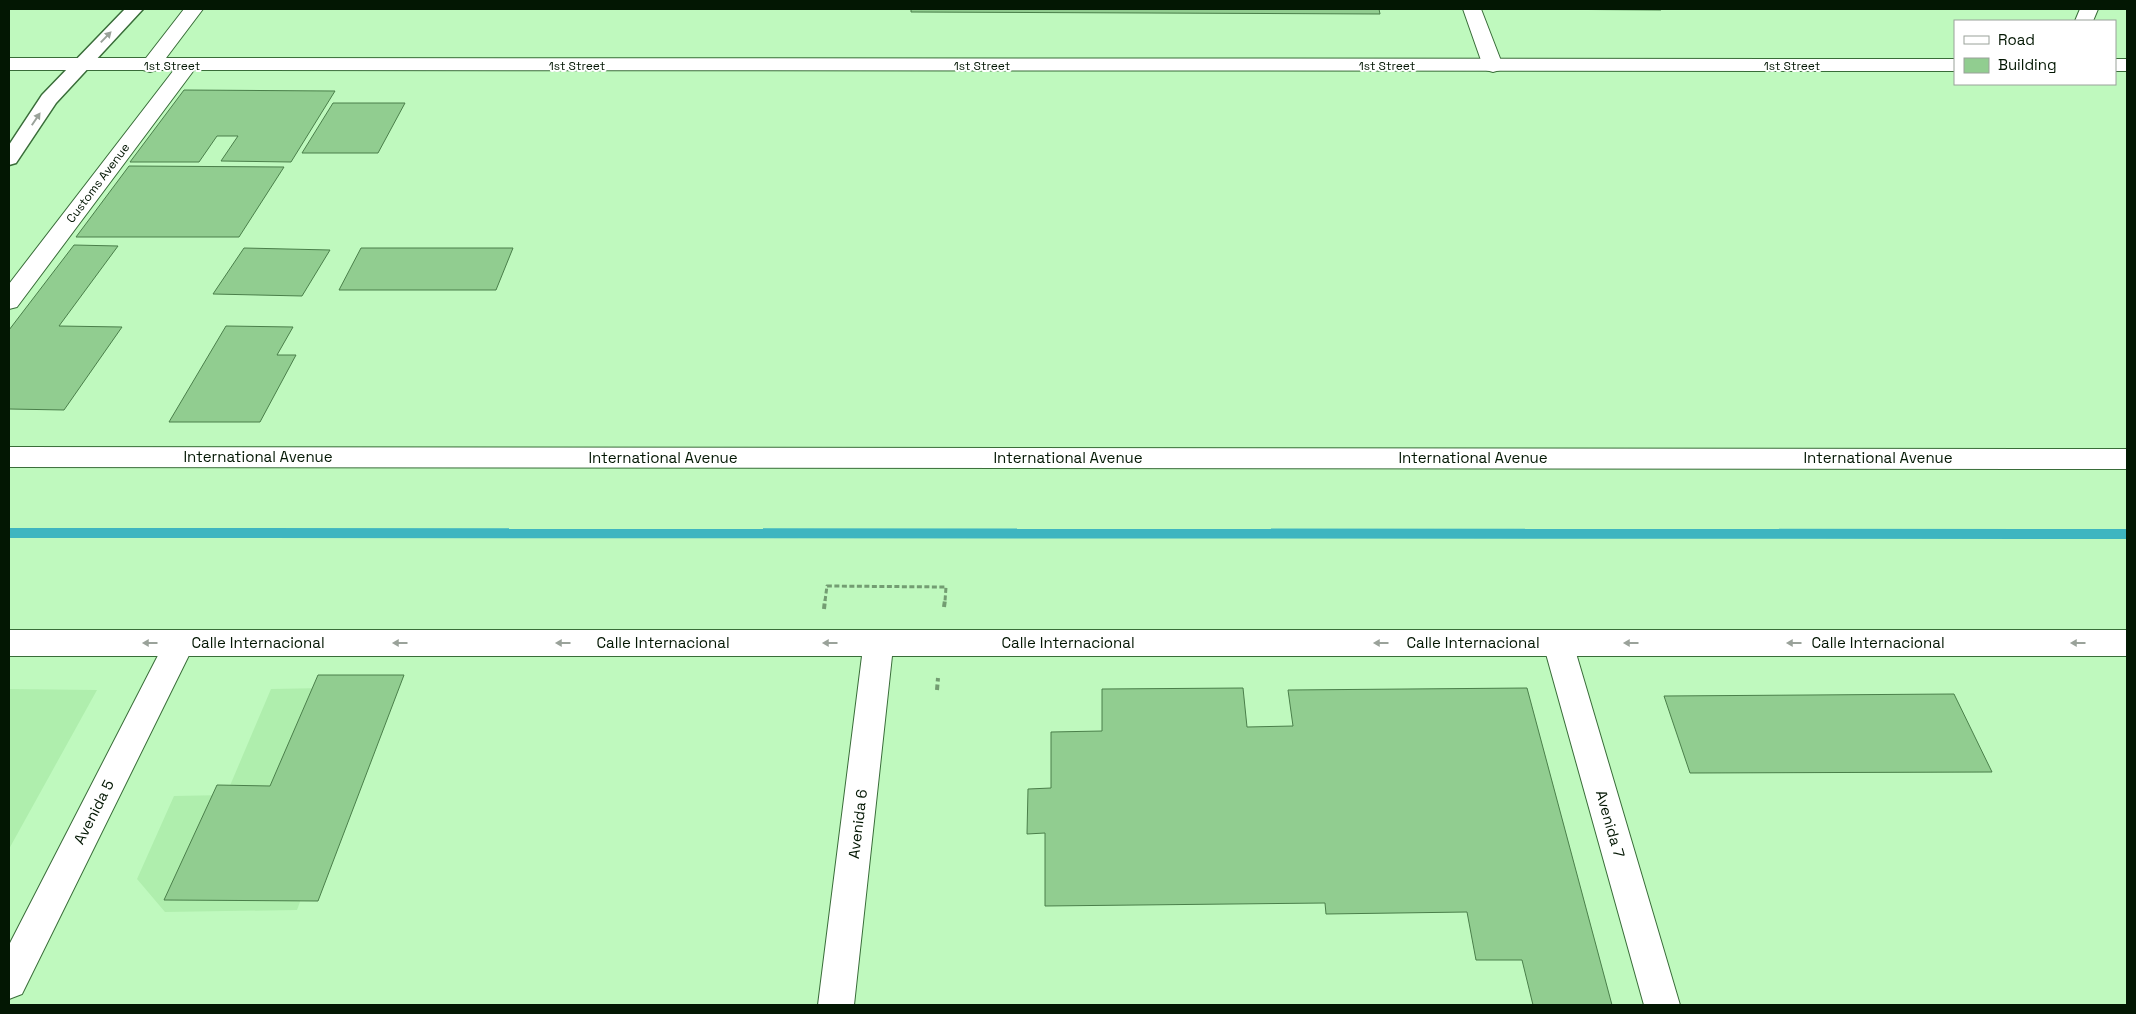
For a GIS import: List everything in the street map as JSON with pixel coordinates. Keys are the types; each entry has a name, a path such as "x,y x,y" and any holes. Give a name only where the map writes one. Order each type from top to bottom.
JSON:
{"main road":[{"path":"150,66 194,9"},
{"path":"1472,9 1493,66"},
{"name":"1st Street","path":"9,64 150,66 1954,65"},
{"name":"Customs Avenue","path":"9,301 188,66"},
{"name":"International Avenue","path":"9,457 2127,459"},
{"name":"Calle Internacional","path":"9,643 2127,643"},
{"name":"Avenida 5","path":"9,980 180,643"},
{"name":"Avenida 6","path":"836,1005 879,643"},
{"name":"Avenida 7","path":"1558,643 1662,1005"}],"lane":[{"path":"9,159 49,99 79,65 134,9"}],"shaded area":[{"path":"379,687 297,910 165,912 137,879 174,796 226,795 271,689"},
{"path":"9,689 97,690 9,849"}],"building":[{"path":"911,9 1379,9 1380,14 911,12"},
{"path":"1514,9 1660,9 1661,10"},
{"path":"184,90 335,91 291,162 221,161 238,136 217,136 199,162 130,162"},
{"path":"333,103 405,103 378,153 302,153"},
{"path":"129,166 284,167 239,237 76,237"},
{"path":"74,245 118,246 59,326 122,327 64,410 9,409 9,330"},
{"path":"244,248 330,250 302,296 213,294"},
{"path":"361,248 513,248 496,290 339,290"},
{"path":"226,326 293,327 277,355 296,355 260,422 169,422"},
{"path":"318,675 404,675 318,901 164,900 217,785 270,786"},
{"path":"1243,688 1247,727 1293,726 1288,690 1527,688 1612,1005 1533,1005 1522,960 1476,960 1467,912 1326,914 1325,903 1045,906 1045,833 1027,834 1028,789 1051,788 1051,732 1102,731 1102,689"},
{"path":"1954,694 1992,772 1690,773 1664,696"}],"waterway":[{"path":"9,533 2127,534"}]}
